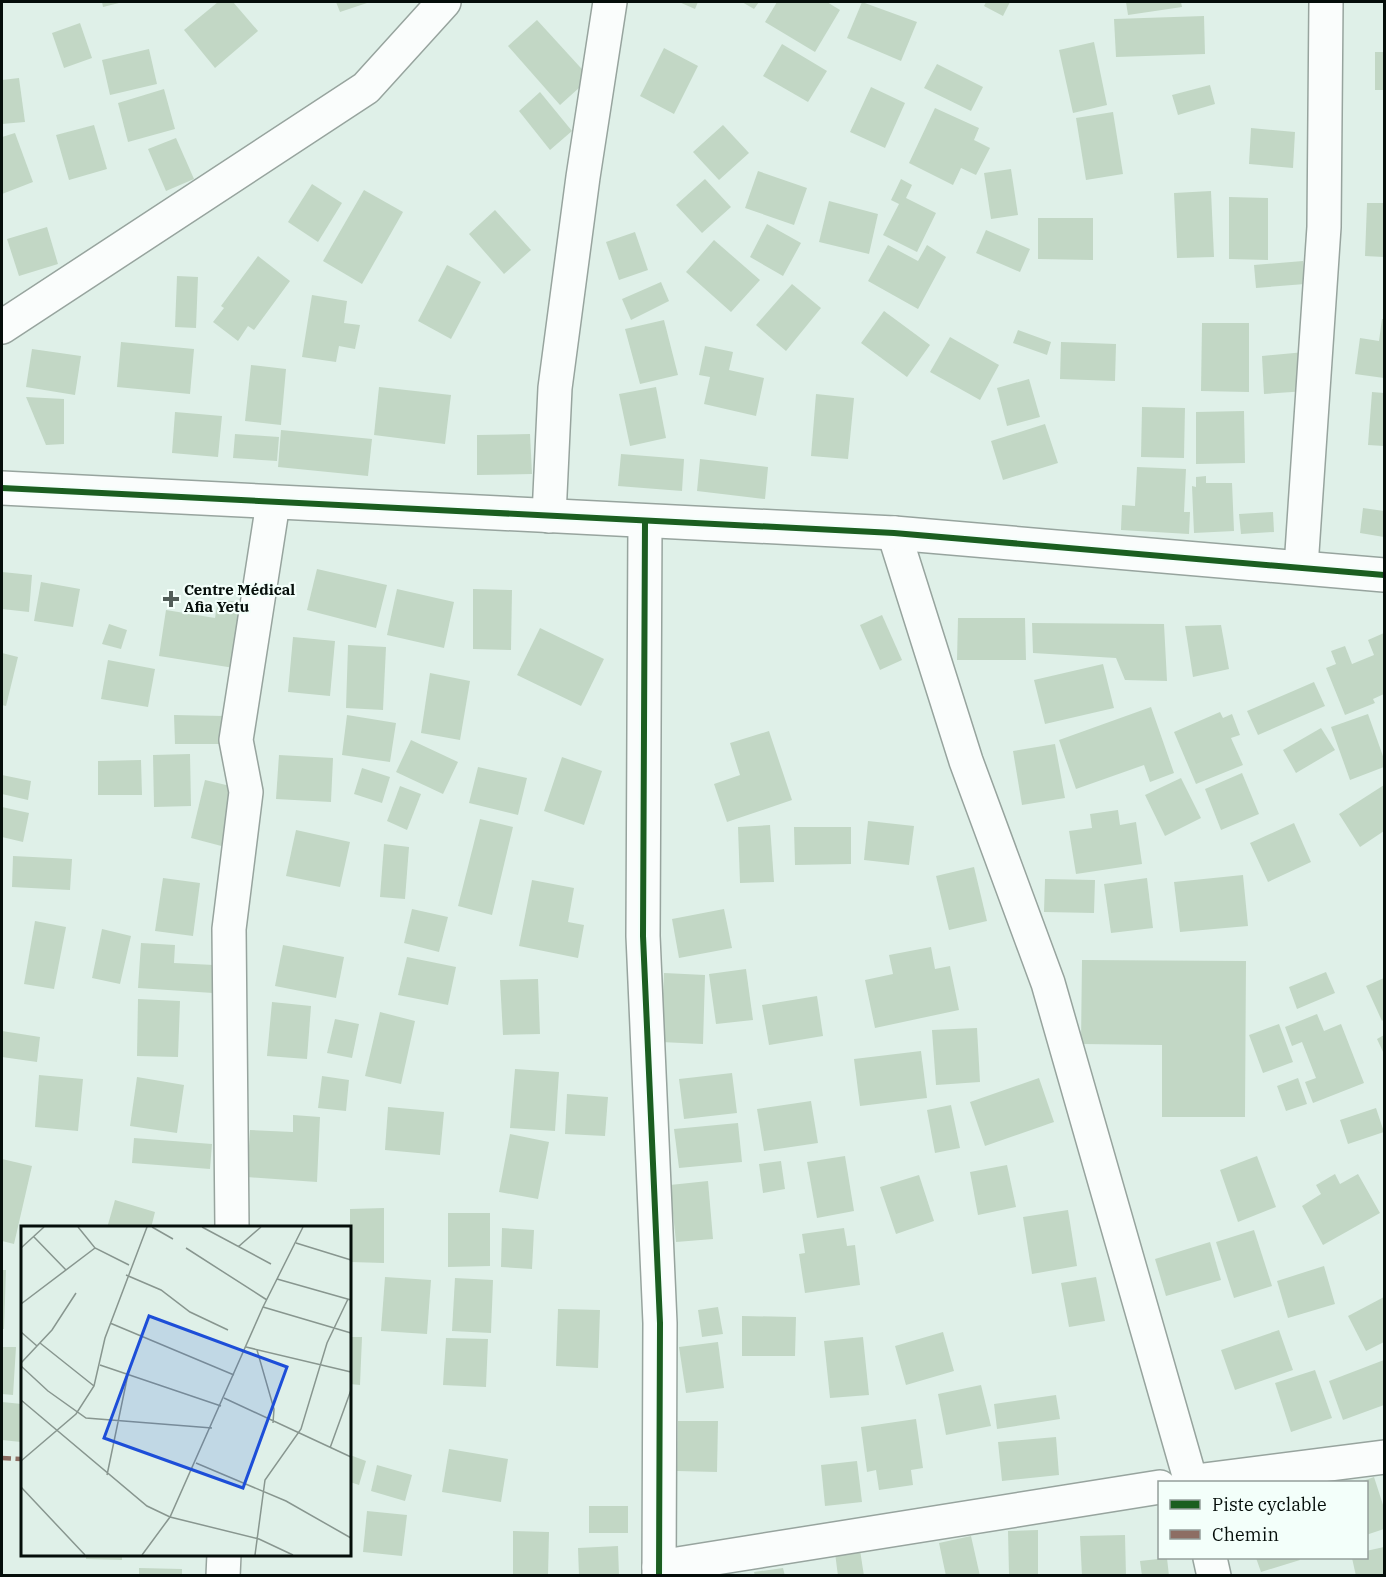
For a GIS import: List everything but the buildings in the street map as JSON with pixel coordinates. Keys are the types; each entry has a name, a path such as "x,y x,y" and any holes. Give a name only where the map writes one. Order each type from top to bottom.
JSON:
{"street":[{"path":"2,327 366,88 444,2"},
{"path":"549,516 555,388 583,177 610,2"},
{"path":"1301,567 1324,227 1326,2"},
{"path":"2,488 894,533 1384,575"},
{"path":"232,1226 230,929 246,792 236,740 273,503"},
{"path":"645,522 643,936 660,1323 659,1571 1158,1487"},
{"path":"894,533 966,762 1048,983 1190,1481"},
{"path":"1198,1481 1384,1457"},
{"path":"223,1575 224,1556"},
{"path":"1210,1559 1214,1575"}],"marked path":[{"path":"2,1458 21,1459"}],"cycle path":[{"path":"2,488 894,533 1384,575"},
{"path":"645,522 643,936 660,1323 659,1576"}],"place":[{"name":"Centre Médical Afia Yetu","path":"171,599"}]}
